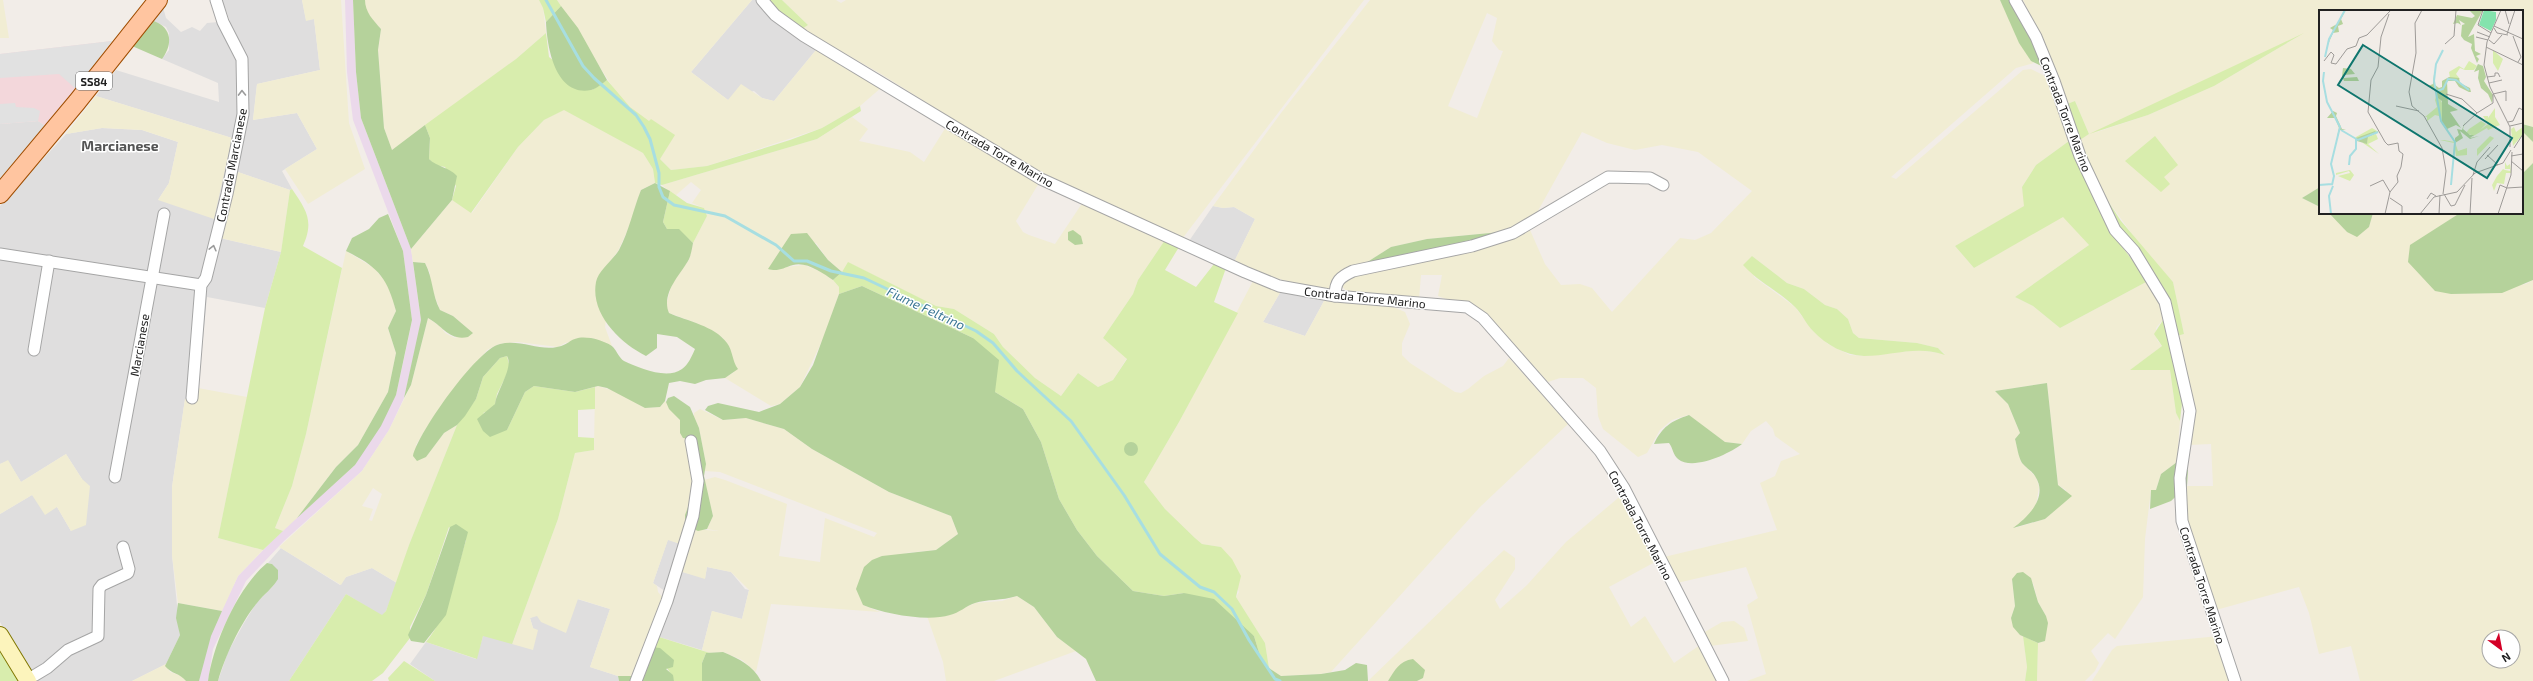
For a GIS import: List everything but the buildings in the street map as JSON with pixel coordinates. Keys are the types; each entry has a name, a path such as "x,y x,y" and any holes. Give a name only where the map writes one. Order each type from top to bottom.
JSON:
{"main road":[{"name":"SS84","path":"0,194 77,102 158,0"}],"street":[{"name":"Contrada Marcianese","path":"192,398 201,284 206,278 227,194 242,114 242,59 223,22 216,0"},
{"name":"Contrada Torre Marino","path":"762,0 775,15 804,36 1041,179 1279,286 1335,296 1467,307 1483,318 1600,451 1612,468 1723,681"},
{"name":"Contrada Torre Marino","path":"2016,0 2036,37 2054,81 2080,156 2115,230 2134,251 2164,302 2190,411 2180,478 2182,521 2235,681"},
{"path":"1335,296 1335,285 1341,277 1353,271 1472,246 1513,233 1608,177 1650,178 1663,185"},
{"name":"Marcianese","path":"115,477 164,214"},
{"path":"0,254 152,275 201,284"},
{"path":"34,350 49,261"},
{"path":"636,681 667,600 693,516 698,481 691,441"},
{"path":"0,635 27,681 47,668 68,650 98,636 99,589 102,585 128,573 129,569 123,547"}],"shaded area":[{"path":"0,0 3,0 9,38 0,38"},
{"path":"222,0 302,0 306,20 314,19 320,70 257,84 253,120 297,113 317,149 282,171 292,189 290,190 235,171 220,238 281,252 265,308 207,297 197,401 185,399 172,487 172,555 180,635 166,664 132,681 33,681 0,622 0,514 32,495 57,507 71,531 82,479 66,454 21,482 8,461 0,464 0,206 66,134 102,128 142,130 178,142 169,183 158,200 225,168 232,138 96,96 116,70 219,102 218,83 162,59 169,50 169,33 166,27 154,21 163,7 166,18 181,32 192,27 200,31 207,23 230,21"},
{"path":"302,0 341,0 349,123 365,169 308,204 285,169 317,149 297,113 253,120 257,84 320,70 314,19 306,21"},
{"path":"345,0 353,0 356,72 361,118 411,249 421,320 417,342 404,398 389,430 362,471 284,541 246,581 213,649 208,681 199,681 205,646 238,576 278,535 355,465 396,395 408,340 412,320 403,251 353,120 347,72"},
{"path":"365,0 539,0 543,8 546,33 516,59 392,151 384,128 378,50 381,29 369,16 365,7"},
{"path":"557,0 752,0 691,72 728,100 741,84 762,98 774,101 816,50 882,87 860,106 822,128 707,166 671,170 660,159 651,119 649,122 619,97"},
{"path":"752,0 756,0 774,21 789,33 816,50 774,101 762,98 754,91 728,100 691,72"},
{"path":"782,0 836,0 841,3 846,0 1364,0 1182,239 1034,170 881,74 802,29 808,25"},
{"path":"1370,0 2000,0 2031,61 2034,63 2016,68 1891,177 1896,179 2023,70 2031,69 2045,76 2055,86 2069,141 2036,165 2022,187 2025,206 1955,246 1974,268 2063,216 2089,245 2015,297 2033,306 2060,328 2148,281 2158,299 2165,317 2156,328 2157,340 2162,346 2131,370 2170,370 2176,413 2180,421 2177,462 2161,474 2156,490 2151,490 2145,539 2143,597 2115,639 2108,633 2091,651 2099,663 2095,671 2085,681 2037,681 2038,643 2045,641 2046,616 2038,602 2033,583 2012,579 2015,606 2011,618 2023,636 2027,667 2025,681 1747,681 1766,674 1747,605 1758,598 1746,567 1677,583 1664,557 1777,530 1760,483 1775,476 1781,461 1800,454 1775,436 1773,429 1766,421 1751,431 1742,444 1725,442 1688,415 1672,420 1660,430 1647,453 1638,457 1603,429 1598,416 1596,388 1583,378 1560,378 1548,382 1487,314 1438,296 1442,275 1421,275 1419,299 1347,292 1342,286 1354,273 1499,242 1530,230 1545,264 1561,285 1580,284 1592,288 1612,312 1680,238 1695,240 1711,233 1752,191 1698,152 1662,145 1635,150 1607,143 1582,132 1534,218 1511,231 1427,239 1391,247 1361,266 1341,273 1326,292 1268,276 1234,262 1255,219 1234,207 1223,208 1213,206 1281,113","holes":["1487,13 1497,18 1492,41 1499,50 1503,51 1477,118 1448,106","1752,256 1787,283 1804,289 1825,305 1837,309 1848,319 1853,333 1859,338 1917,343 1938,348 1945,354 1918,350 1865,356 1850,355 1828,344 1813,331 1795,307 1754,277","2047,383 2058,485 2066,490 2064,501 2045,519 2015,528 2029,516 2036,506 2039,487 2036,477 2021,462 2015,439 2020,433 2008,404 1995,391"]},
{"path":"2023,0 2533,0 2533,127 2523,124 2523,10 2319,10 2319,188 2302,198 2319,206 2319,214 2330,214 2336,218 2347,232 2369,227 2373,214 2458,214 2410,246 2451,294 2472,293 2526,284 2533,280 2533,681 2360,681 2351,646 2319,654 2309,613 2299,587 2216,610 2188,529 2182,494 2187,486 2213,486 2211,444 2189,445 2177,336 2184,334 2173,282 2140,245 2106,198 2080,140 2089,134 2075,101 2067,104 2047,48","holes":["2299,36 2214,86 2148,115 2094,133"]},
{"path":"112,41 47,127 38,121 0,124 0,54"},
{"path":"112,41 76,89 59,74 0,78 0,54"},
{"path":"96,96 232,138 214,219 158,200 169,183 178,142 142,130 102,128 66,134"},
{"path":"15,103 16,107 34,108 40,111 38,121 0,124 0,104"},
{"path":"565,109 643,153 653,169 655,183 641,190 630,225 618,251 609,263 597,302 606,320 605,327 612,346 592,338 565,343 558,347 518,342 499,344 487,350 434,416 416,445 426,457 444,433 457,425 409,545 397,583 372,568 346,577 341,585 279,547 362,471 389,430 411,385 428,318 441,327 445,333 455,338 468,329 453,316 440,310 430,284 430,273 425,263 413,262 411,249 452,200 472,213 518,147 544,120","holes":["373,488 382,494 372,521 369,520 373,509 362,506"]},
{"path":"852,117 868,129 859,141 910,152 924,162 946,127 1039,183 1016,221 1023,232 1029,235 1055,244 1083,202 1165,240 1138,280 1133,294 1103,338 1127,358 1113,380 1098,387 1078,373 1061,396 1035,378 1003,347 994,334 954,309 936,306 849,263 842,272 828,260 816,243 781,252 769,269 804,265 824,273 839,287 839,294 824,337 800,387 780,404 771,406 725,378 734,372 734,364 723,338 696,323 669,313 666,305 671,287 678,274 689,260 693,243 707,216 704,208 692,203 701,190 691,182 675,196 662,185 817,139"},
{"path":"38,121 47,127 0,183 0,124"},
{"path":"2523,132 2533,142 2533,163 2523,173"},
{"path":"235,171 290,190 281,252 220,238"},
{"path":"1213,206 1223,208 1234,207 1255,219 1234,262 1189,241"},
{"path":"346,251 374,268 390,287 396,311 388,328 396,353 388,392 358,445 336,467 297,518 283,531 275,528 292,486 306,434"},
{"path":"1253,281 1281,291 1263,322 1305,336 1324,301 1393,307 1405,312 1410,324 1402,343 1402,355 1410,363 1455,392 1461,393 1468,389 1484,376 1503,366 1509,358 1568,424 1480,507 1331,672 1321,674 1281,676 1269,668 1265,643 1236,597 1239,592 1221,547 1202,544 1165,509 1144,482 1179,422"},
{"path":"1281,291 1324,301 1305,336 1263,322"},
{"path":"598,386 618,392 645,408 660,407 665,401 680,420 680,433 689,439 694,479 683,545 668,540 653,583 657,586 658,592 665,600 634,676 618,676 590,667 610,609 578,599 566,633 541,622 537,616 530,618 533,628 538,630 533,650 512,644 558,519 575,453 594,450 595,387"},
{"path":"198,388 247,397 218,538 263,550 238,576 222,611 178,603 172,555 172,487 185,399 197,401"},
{"path":"700,409 723,420 746,418 784,429 812,449 889,492 951,516 958,534 936,550 906,553 863,605 880,612 771,604 756,672 742,660 723,652 710,653 702,650 712,611 742,619 749,590 731,572 707,567 705,579 679,571 693,529 719,531 707,529 713,516 704,480 715,477 787,504 779,556 820,562 825,518 874,537 877,533 720,472 704,471 706,464 699,428 694,417 694,413"},
{"path":"66,454 82,479 90,486 86,525 71,531 57,507 45,515 32,495 0,514 0,464 8,460 21,482"},
{"path":"1624,493 1655,562 1609,587 1631,627 1645,616 1674,663 1700,645 1718,681 1417,681 1423,678 1393,674 1388,681 1368,681 1504,550 1515,558 1515,569 1495,600 1500,609 1527,585 1566,542"},
{"path":"668,539 683,545 668,593 653,583"},
{"path":"281,548 340,585 346,577 372,568 397,583 386,611 382,616 346,594 289,681 218,681 228,652 244,623 257,602 274,585 272,564 268,563"},
{"path":"707,567 731,572 745,589 749,590 742,619 712,611 702,650 656,636 679,571 705,578"},
{"path":"1017,596 1034,607 1057,637 1076,651 994,681 946,681 943,662 927,616 949,615 975,603 1002,601"},
{"path":"577,599 610,609 590,667 618,676 619,681 435,681 410,664 426,642 476,659 483,636 533,628 530,618"},
{"path":"1734,621 1744,628 1748,641 1710,646 1703,633 1722,622"},
{"path":"2219,636 2233,681 2092,681 2112,650 2117,646"},
{"path":"166,664 170,672 182,676 186,681 132,681"}],"green space":[{"path":"353,0 365,0 368,12 381,29 378,50 384,128 392,150 425,125 430,138 429,159 457,176 452,200 411,249 361,118 356,72"},
{"path":"539,0 557,0 561,6 546,22 543,8"},
{"path":"766,0 782,0 808,25 802,29 776,11"},
{"path":"2000,0 2015,0 2048,69 2031,61 2019,43"},
{"path":"561,6 578,28 607,80 591,90 579,90 569,86 561,78 555,68 548,44 546,22"},
{"path":"154,21 164,28 169,37 168,48 162,59 132,46"},
{"path":"546,33 549,57 592,90 607,80 630,107 649,121 651,119 675,135 660,159 671,170 707,166 790,140 822,128 860,106 861,111 817,139 662,185 655,183 653,169 643,153 564,110 544,120 518,147 471,213 452,200 456,186 445,167 435,165 429,159 430,138 425,125 516,59"},
{"path":"2304,33 2214,86 2148,115 2089,134"},
{"path":"2075,101 2089,134 2080,140 2106,198 2121,221 2173,282 2184,334 2177,336 2165,298 2115,227 2089,175 2067,104"},
{"path":"2523,124 2533,127 2533,142 2523,132"},
{"path":"2155,136 2178,165 2164,177 2170,184 2161,192 2125,161"},
{"path":"2069,141 2098,209 2117,240 2148,281 2060,328 2033,306 2015,297 2089,245 2063,217 1974,268 1955,246 2024,206 2022,187 2036,165"},
{"path":"2533,163 2533,280 2502,293 2451,294 2435,291 2408,262 2410,245 2458,214 2523,214 2523,173"},
{"path":"655,183 670,191 663,222 667,229 679,229 693,243 689,259 669,292 667,306 669,313 708,328 722,337 729,346 738,369 725,378 706,380 695,384 680,381 669,383 665,401 660,407 645,408 607,388 598,386 575,392 534,386 525,392 507,430 490,437 483,431 477,419 495,404 507,372 509,361 507,356 500,358 483,377 476,399 465,416 457,425 444,433 426,457 417,461 413,456 417,445 425,430 450,393 477,360 490,349 500,344 515,343 550,348 562,346 575,339 584,337 600,340 609,344 624,361 645,370 669,373 676,372 686,365 695,349 677,337 657,334 657,348 646,356 626,343 609,326 602,316 595,294 597,278 619,250 626,235 641,190"},
{"path":"2319,188 2319,206 2302,198"},
{"path":"292,189 302,204 307,216 308,230 303,246 342,268 306,434 292,486 275,528 283,531 263,550 218,538 265,308 281,252 290,190"},
{"path":"670,191 687,203 704,208 707,216 693,243 679,230 667,229 663,222"},
{"path":"388,214 403,251 412,320 396,395 381,426 355,465 297,518 336,467 358,445 388,392 396,353 388,328 396,311 393,299 385,281 380,274 366,262 346,251 352,238 369,229 379,218"},
{"path":"2330,214 2373,214 2369,227 2357,237 2347,232"},
{"path":"1073,230 1081,236 1083,244 1075,245 1068,240 1068,232"},
{"path":"1511,231 1465,244 1361,266 1391,247 1427,239"},
{"path":"807,233 828,260 842,272 833,280 814,268 798,264 778,270 768,269 791,234"},
{"path":"1165,240 1179,247 1165,270 1196,287 1214,264 1226,268 1214,302 1238,313 1179,422 1144,482 1165,509 1195,538 1202,544 1221,547 1232,559 1241,576 1236,597 1265,643 1269,668 1261,659 1254,636 1184,593 1164,596 1133,591 1097,556 1077,530 1059,499 1041,442 1023,409 995,392 973,338 862,286 839,294 839,287 833,280 842,272 848,262 936,306 954,309 994,334 1003,347 1035,378 1061,396 1078,373 1098,387 1113,380 1127,359 1103,338 1133,294 1138,280"},
{"path":"1752,256 1787,283 1804,289 1825,305 1837,309 1848,319 1853,333 1859,338 1917,343 1938,348 1945,355 1934,352 1914,351 1864,356 1850,354 1830,345 1813,331 1789,301 1755,276 1743,265"},
{"path":"413,262 425,263 440,310 453,316 473,333 468,337 456,337 446,332 428,318 411,385 404,398 421,320"},
{"path":"862,286 973,338 999,360 995,392 1023,409 1041,442 1059,499 1077,530 1097,556 1133,591 1164,596 1184,593 1214,599 1254,636 1261,659 1269,668 1281,676 1321,674 1345,670 1356,663 1367,665 1368,681 1096,681 1086,659 1057,637 1034,607 1017,596 972,604 953,614 930,618 894,614 863,605 856,589 864,567 872,560 882,556 936,550 958,534 951,516 889,492 812,449 784,429 746,418 723,420 705,410 708,406 718,403 759,412 780,404 800,387 813,365 839,294"},
{"path":"2165,317 2182,403 2180,421 2176,413 2170,370 2130,370 2162,346 2154,334"},
{"path":"507,356 510,368 497,394 495,404 492,410 483,413 507,430 525,392 534,386 575,392 595,387 595,409 578,410 578,437 594,438 594,450 575,453 558,519 512,644 483,636 477,659 426,642 441,619 451,593 466,540 449,527 426,595 410,627 410,638 383,673 372,681 289,681 346,594 382,615 386,611 409,545 457,425 476,399 483,377 500,358"},
{"path":"2047,383 2058,485 2072,496 2045,519 2013,528 2025,518 2035,506 2040,491 2039,484 2034,474 2022,463 2015,439 2020,433 2008,404 1995,391"},
{"path":"674,396 690,407 699,428 706,464 704,476 713,516 707,529 698,531 687,526 685,522 685,515 694,491 689,439 683,438 680,433 680,420 669,409 666,402 668,398"},
{"path":"1689,415 1725,442 1742,444 1711,460 1692,463 1678,459 1669,443 1654,444 1660,433 1668,425"},
{"path":"1131,442 1136,444 1138,449 1136,454 1131,456 1126,454 1124,449 1126,444"},
{"path":"2177,462 2188,470 2187,486 2171,501 2150,509 2151,490 2156,490 2161,474"},
{"path":"456,524 468,532 446,615 424,643 411,641 408,635 426,595 450,527"},
{"path":"267,563 272,564 278,570 278,579 257,603 239,629 229,650 218,681 208,681 215,650 228,617 246,586 256,573"},
{"path":"2023,572 2031,578 2038,602 2046,616 2048,623 2045,641 2038,643 2020,635 2013,627 2011,618 2015,606 2012,579 2017,573"},
{"path":"178,603 222,611 211,636 199,681 186,681 181,676 167,669 165,666 180,635 176,618"},
{"path":"656,636 710,653 706,653 702,663 702,681 674,681 668,669 652,647"},
{"path":"2023,636 2038,643 2037,681 2025,681 2027,667"},
{"path":"0,641 22,681 0,681"},
{"path":"652,647 660,648 674,660 673,667 666,669 673,675 674,681 619,681 618,676 637,676"},
{"path":"723,652 740,660 750,667 758,675 761,681 702,681 702,663 706,653"},
{"path":"1413,659 1425,670 1423,678 1417,681 1388,681 1401,664"},
{"path":"404,661 435,681 389,681 388,678"}],"waterway":[{"name":"Fiume Feltrino","path":"546,0 583,66 594,78 636,115 644,127 650,139 659,173 659,187 663,197 674,205 725,216 776,245 794,261 807,261 831,271 864,278 976,331 993,343 1017,371 1071,421 1124,495 1160,554 1200,587 1214,592 1232,609 1249,640 1275,679 1280,681"}],"district":[{"name":"Marcianese","path":"120,145"}]}
